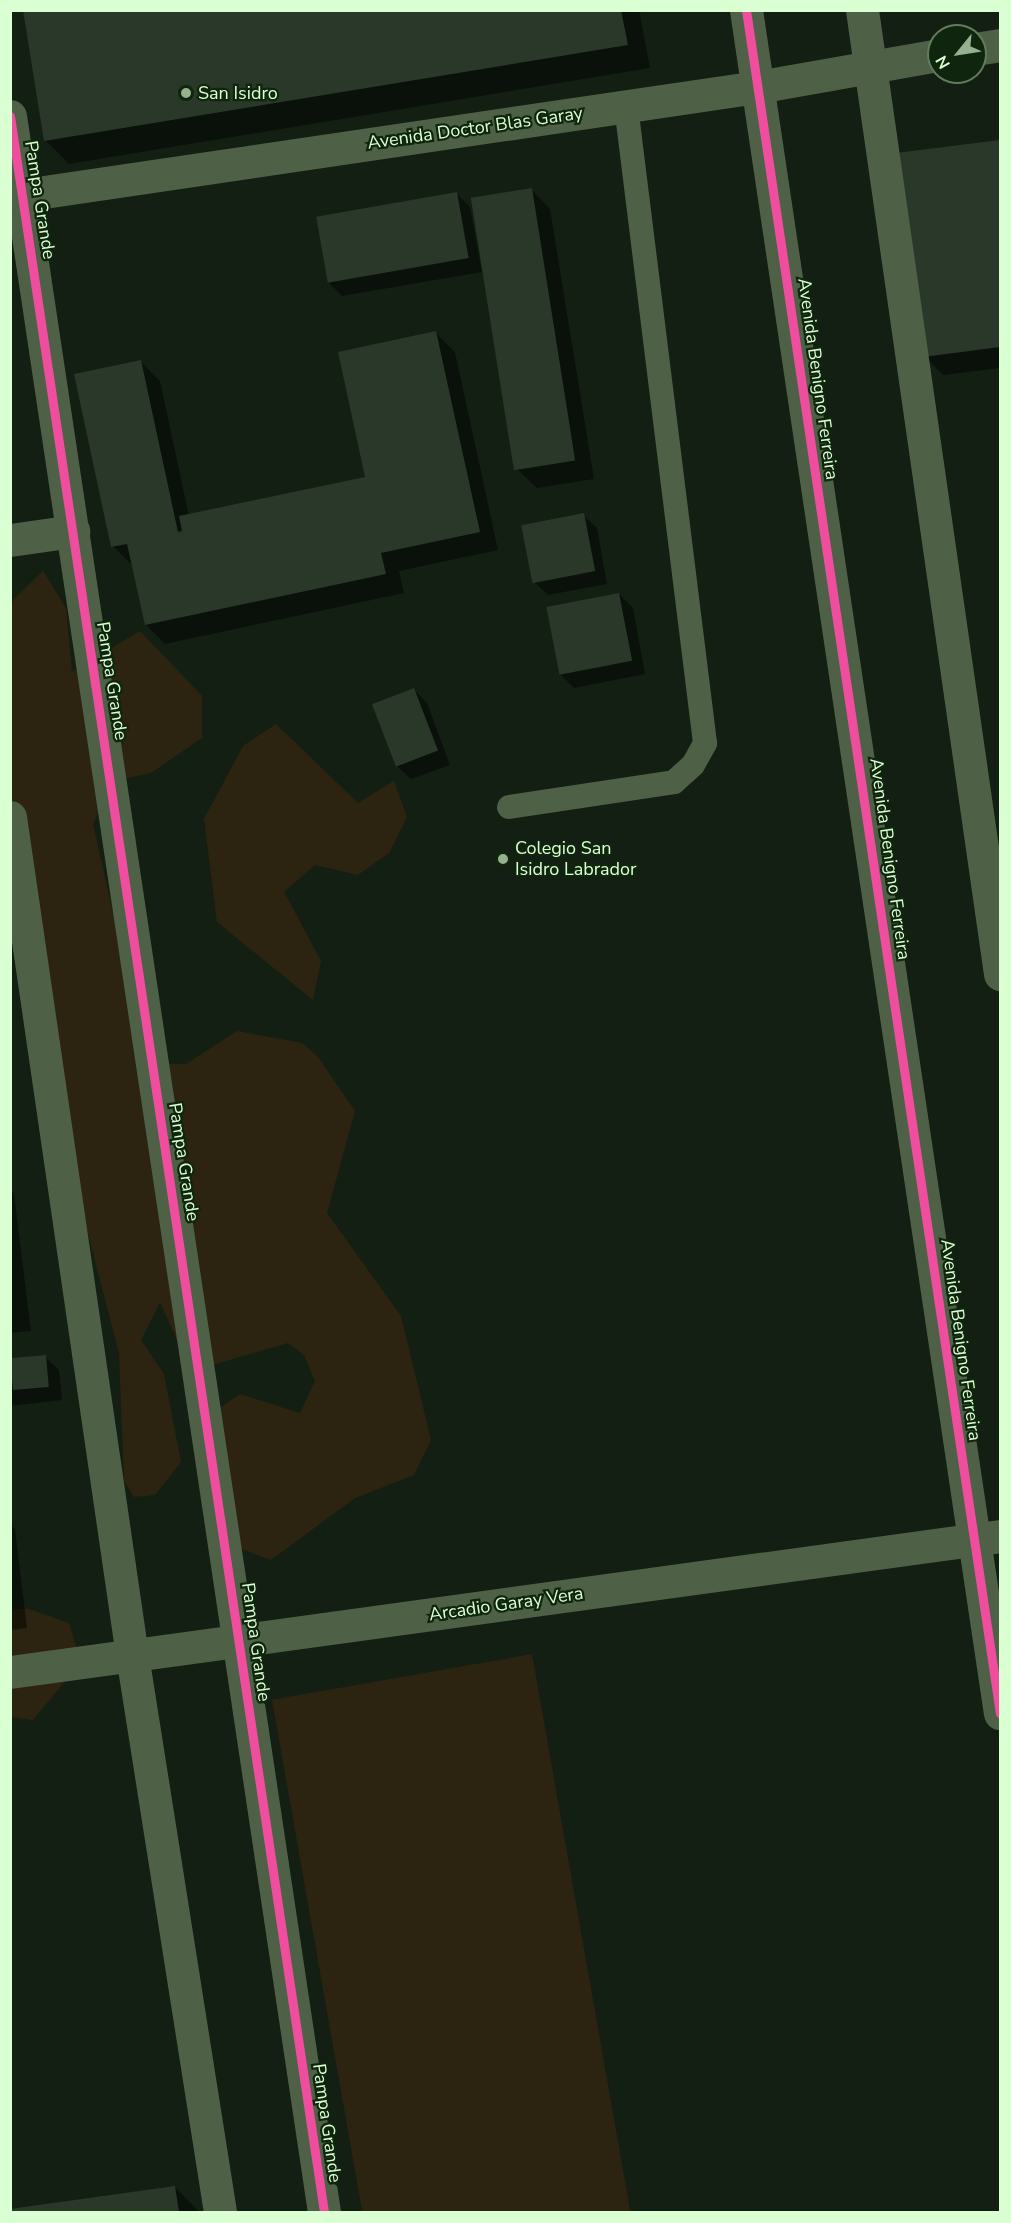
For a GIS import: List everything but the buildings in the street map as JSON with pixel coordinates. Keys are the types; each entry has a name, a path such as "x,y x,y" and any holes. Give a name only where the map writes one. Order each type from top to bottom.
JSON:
{"street":[{"name":"Avenida Benigno Ferreira","path":"746,10 988,1538 1000,1713"},
{"path":"862,10 1000,974"},
{"name":"Avenida Doctor Blas Garay","path":"17,196 758,87 927,57"},
{"name":"Pampa Grande","path":"10,116 17,196 73,531 324,2212"},
{"path":"10,540 73,531"},
{"path":"10,817 132,1655 220,2212"},
{"name":"Arcadio Garay Vera","path":"10,1672 988,1538"}],"lane":[{"path":"509,807 674,782 693,765 705,743 626,106"}],"shaded area":[{"path":"43,571 66,608 72,672 140,631 202,696 202,738 151,773 113,781 93,824 147,1063 186,1064 237,1031 302,1043 318,1057 355,1111 327,1213 401,1316 431,1440 414,1475 355,1498 271,1560 232,1545 209,1416 240,1394 300,1413 315,1381 304,1355 288,1343 191,1371 160,1302 141,1340 164,1374 181,1462 155,1495 134,1497 124,1481 119,1353 48,1080 11,873 10,607 14,599"},
{"path":"276,724 358,803 394,781 407,817 389,853 358,875 315,865 284,892 321,961 313,1000 217,922 204,819 243,746"},
{"path":"11,1609 29,1609 69,1623 81,1662 33,1720 11,1717"},
{"path":"532,1654 630,2211 362,2212 272,1700"}],"cycle path":[{"path":"746,10 1000,1713"},
{"path":"10,116 324,2212"}],"place":[{"name":"San Isidro","path":"186,93"},
{"name":"Colegio San Isidro Labrador","path":"503,859"}]}
